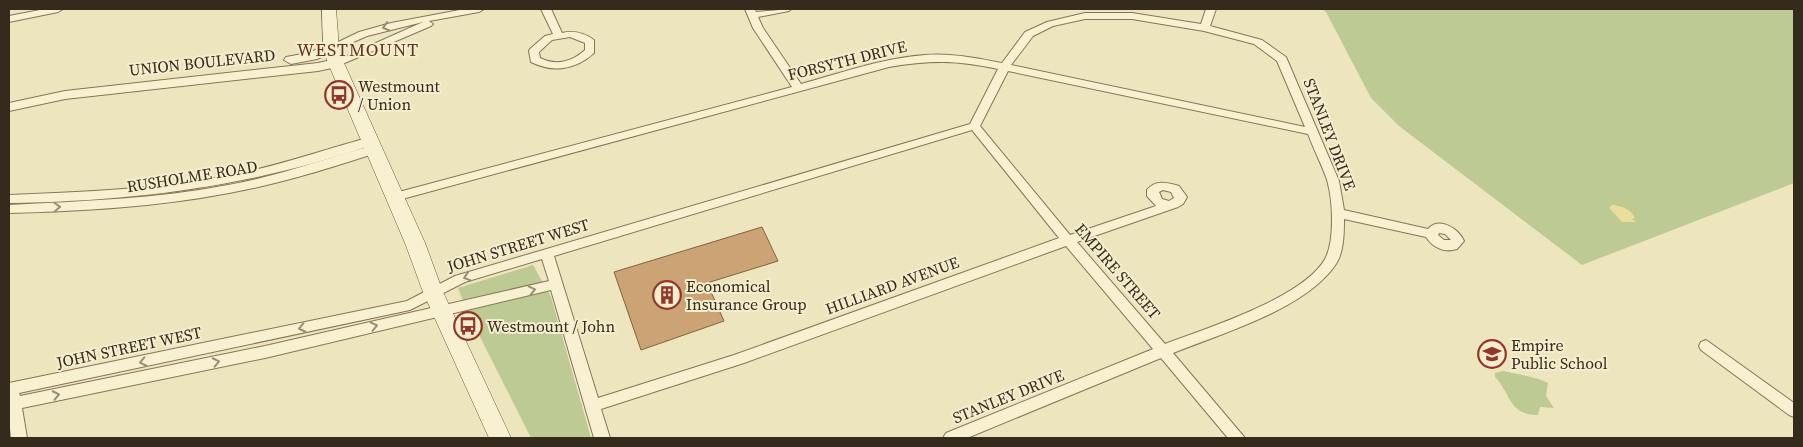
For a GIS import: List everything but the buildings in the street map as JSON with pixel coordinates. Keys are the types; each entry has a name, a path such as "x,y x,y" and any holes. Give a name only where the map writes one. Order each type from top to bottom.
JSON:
{"main road":[{"path":"329,9 333,55 395,197 437,301 500,438"}],"street":[{"path":"9,12 25,9"},
{"path":"9,19 58,9"},
{"name":"UNION BOULEVARD","path":"9,107 65,95 318,67 363,34 394,25 479,9"},
{"path":"546,9 558,35"},
{"path":"786,9 751,12 758,28 798,88"},
{"path":"1205,28 1212,9"},
{"name":"UNION BOULEVARD","path":"9,98 57,85 333,55 451,15"},
{"name":"STANLEY DRIVE","path":"951,438 1284,302 1309,285 1330,261 1337,237 1338,213 1333,181 1282,59 1258,42 1205,28 1132,16 1085,16 1050,24 1029,34 1005,66 974,126"},
{"path":"558,35 583,37 590,42 590,51 584,58 565,66 542,65 533,56 536,46 558,35"},
{"name":"FORSYTH DRIVE","path":"395,197 888,64 925,58 950,57 1005,66 1313,132"},
{"name":"EMPIRE STREET","path":"974,126 1067,239 1237,438"},
{"name":"JOHN STREET WEST","path":"10,406 265,352 437,301 460,279 974,126"},
{"name":"RUSHOLME ROAD","path":"9,199 137,192 188,187 268,171 373,145"},
{"name":"RUSHOLME ROAD","path":"9,209 128,203 198,194 296,174 373,145"},
{"name":"HILLIARD AVENUE","path":"592,406 806,335 1067,239 1174,204"},
{"path":"1338,213 1430,234"},
{"path":"547,254 602,438"},
{"name":"JOHN STREET WEST","path":"11,389 410,305 556,284"},
{"path":"1706,346 1794,411"},
{"path":"11,389 10,406 19,438"}],"green space":[{"path":"1322,9 1794,9 1794,183 1582,265 1399,126 1371,98 1326,12"},
{"path":"533,265 551,297 591,438 531,438 468,313 458,288"},
{"path":"1503,371 1533,377 1548,383 1546,396 1554,408 1540,407 1538,415 1528,414 1515,407 1495,377 1495,373"}],"sand":[{"path":"1612,205 1629,210 1635,218 1632,219 1636,222 1622,222 1609,208"}],"place":[{"name":"Westmount / Union","path":"339,95"},
{"name":"Economical Insurance Group","path":"667,295"},
{"name":"Westmount / John","path":"468,326"},
{"name":"Empire Public School","path":"1492,354"}],"district":[{"name":"WESTMOUNT","path":"358,49"}]}
